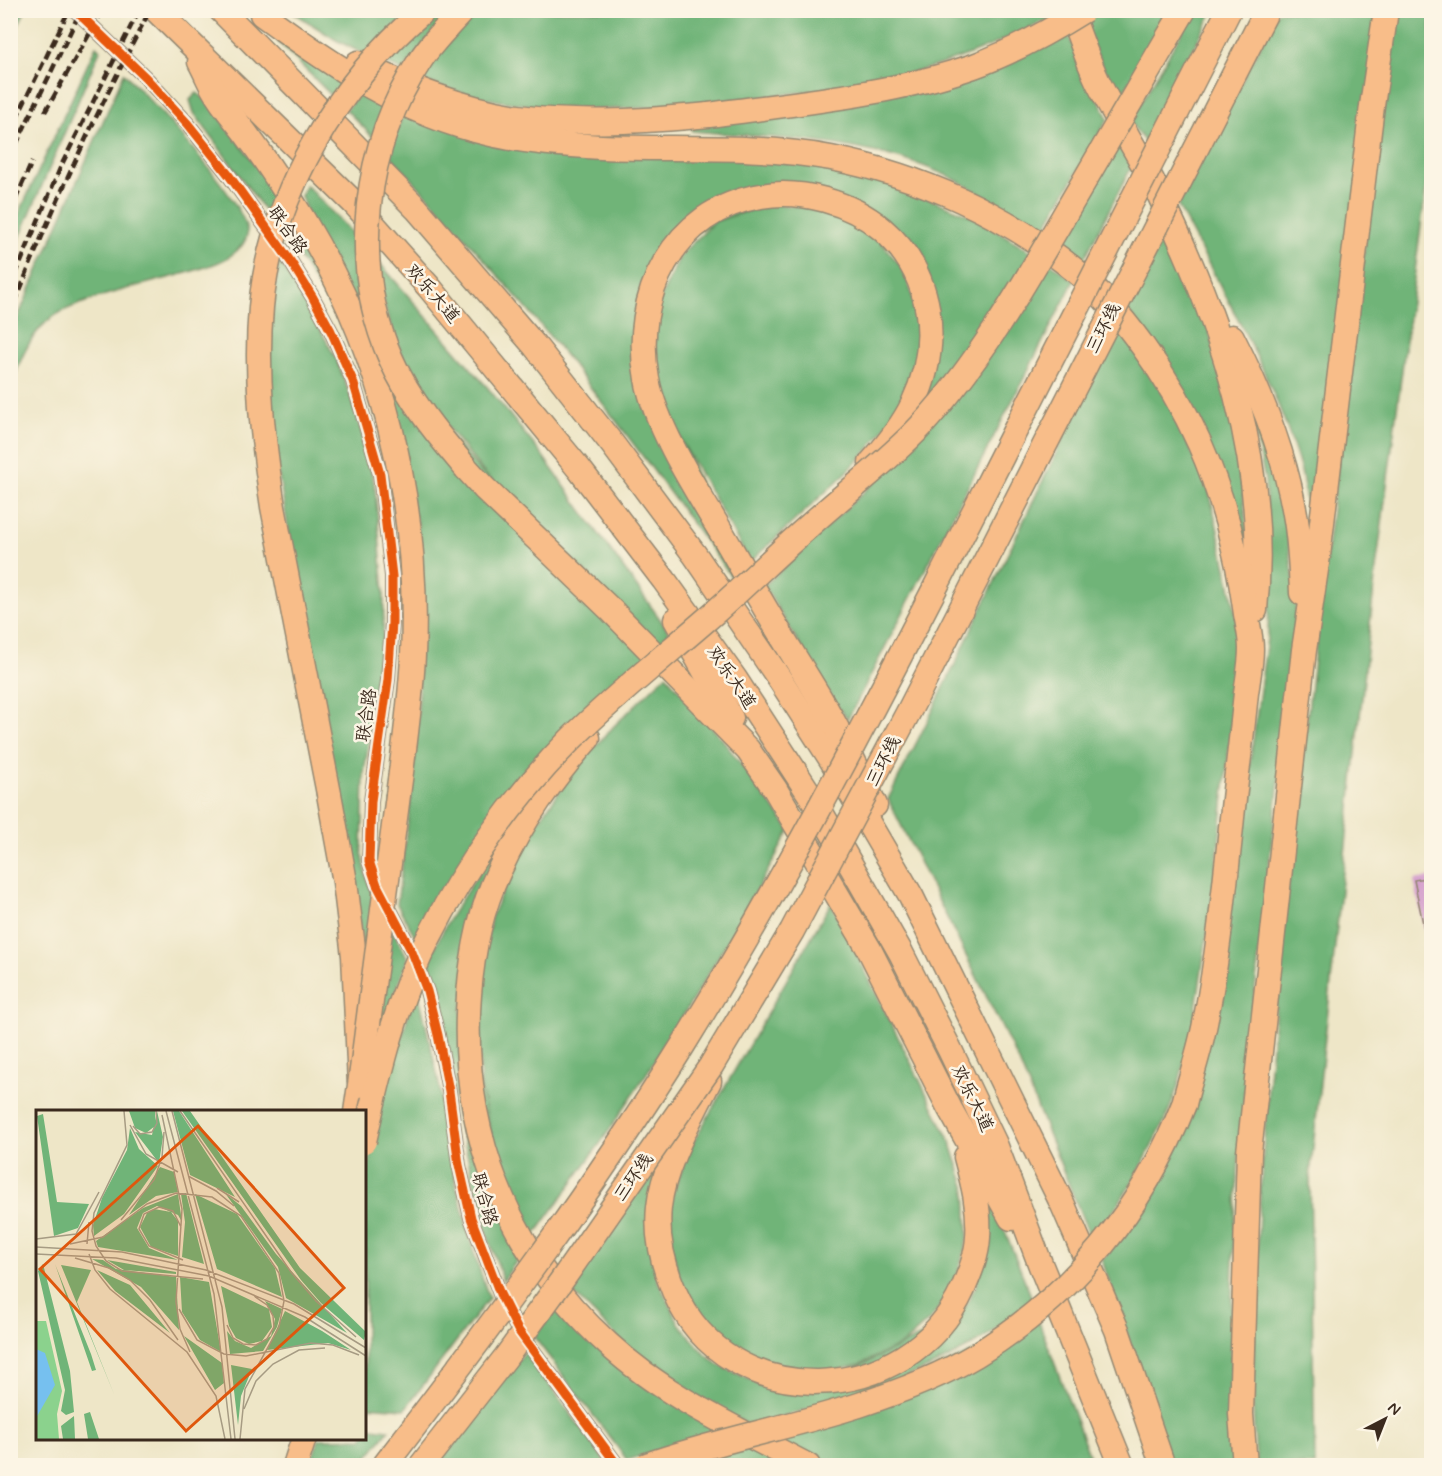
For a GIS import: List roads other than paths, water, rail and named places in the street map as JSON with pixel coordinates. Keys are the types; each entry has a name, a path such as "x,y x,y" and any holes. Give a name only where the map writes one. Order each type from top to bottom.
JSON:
{"highway":[{"name":"欢乐大道","path":"156,10 346,195 429,288 580,470 664,580 735,679 816,804 901,953 994,1144 1122,1466"},
{"name":"欢乐大道","path":"221,10 417,209 535,346 695,555 781,681 831,759 911,896 1063,1205 1116,1330 1163,1466"},
{"path":"360,1085 354,956 345,882 273,507 261,422 259,370 261,307 275,233 303,166 324,125 361,73 424,10"},
{"path":"463,10 421,60 393,114 374,175 367,232 370,286 381,333 404,383 436,432 466,468 611,610 748,750"},
{"path":"644,1466 892,1393 939,1374 975,1355 1026,1320 1083,1269 1128,1213 1146,1185 1184,1104 1205,1024 1224,888 1257,597 1258,537 1255,489 1240,406 1230,368 1189,260 1155,186 1099,84 1082,47 1070,10"},
{"path":"259,12 387,77 422,91 480,109 517,117 566,121 651,120 709,115 894,87 974,66 1048,32 1084,10"},
{"path":"366,1132 383,1058 412,973 447,903 491,837 551,760 585,726 845,494 887,460 951,391 1021,289 1184,10"},
{"name":"三环线","path":"384,1466 494,1322 614,1153 683,1045 762,914 833,785 965,530 1229,10"},
{"name":"三环线","path":"421,1466 560,1283 711,1066 792,931 854,816 1267,10"},
{"path":"1245,1466 1241,1403 1249,1152 1304,650 1318,556 1372,106 1386,10"},
{"path":"259,12 334,66 361,82 418,110 457,125 488,134 540,142 604,147 755,148 833,159 887,172 937,189 1026,236 1079,274 1106,300 1148,353 1188,418 1216,480 1227,515 1251,648"},
{"path":"194,49 214,92 277,178 332,272 354,318 384,402 400,468 409,532 414,617 411,694 356,1110"},
{"path":"845,494 886,447 914,403 926,367 929,333 921,280 903,250 879,227 849,208 801,195 769,194 724,206 697,223 673,249 657,277 651,291 644,329 646,378 658,413 675,449 713,518 829,714 885,825 911,896"},
{"path":"1189,260 1252,375 1282,459 1296,519 1304,650"},
{"path":"664,580 672,613 748,750 775,789 869,949 950,1109 1004,1208 1041,1266"},
{"path":"648,671 552,779 511,847 499,872 483,917 475,949 468,1010 468,1067 472,1101 483,1149 507,1211 537,1261 590,1327 622,1356 666,1387 808,1466"},
{"path":"741,1018 697,1106 666,1177 659,1205 658,1225 661,1249 669,1278 679,1302 694,1325 712,1345 758,1372 804,1383 842,1380 871,1372 911,1352 928,1339 952,1309 975,1259 978,1208 966,1156 950,1109"},
{"path":"295,1466 303,1440"}],"street":[{"name":"联合路","path":"75,10 146,78 188,124 228,174 312,296 331,330 353,381 380,474 392,576 392,634 371,801 369,861 377,885 412,952 427,991 449,1091 459,1165 469,1207 500,1294 523,1337 618,1466"}],"railway":[{"path":"10,131 69,10"},
{"path":"10,157 81,10"},
{"path":"45,112 103,10"},
{"path":"10,288 61,166 139,10"},
{"path":"10,316 41,238 76,161 150,10"},
{"path":"10,212 32,162"}]}
